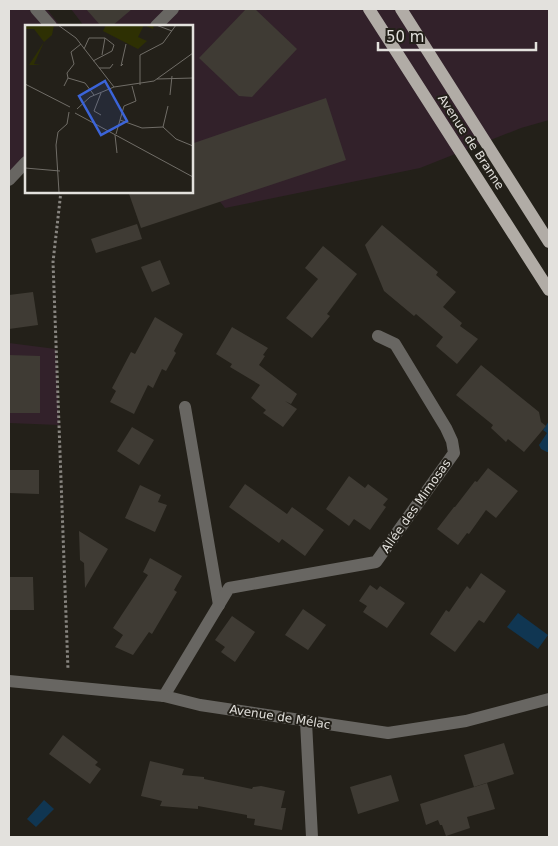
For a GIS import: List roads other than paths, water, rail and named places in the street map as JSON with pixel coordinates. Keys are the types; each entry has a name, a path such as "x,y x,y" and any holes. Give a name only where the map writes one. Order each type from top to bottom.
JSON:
{"main road":[{"name":"Avenue de Branne","path":"369,9 549,290"},
{"name":"Avenue de Branne","path":"401,9 549,242"}],"street":[{"path":"36,9 50,25"},
{"path":"157,25 173,9"},
{"path":"9,180 25,163"},
{"name":"Allée des Mimosas","path":"164,696 229,588 376,562 454,453 452,441 446,428 395,344 378,336"},
{"path":"186,407 219,605"},
{"name":"Avenue de Mélac","path":"9,681 164,696 200,705 388,733 466,721 549,699"},
{"path":"306,722 312,837"}],"water":[{"path":"549,421 549,452 547,452 541,449 539,445 547,433 543,430"},
{"path":"518,613 548,635 538,649 507,627"},
{"path":"44,800 54,809 36,827 27,819"}]}
